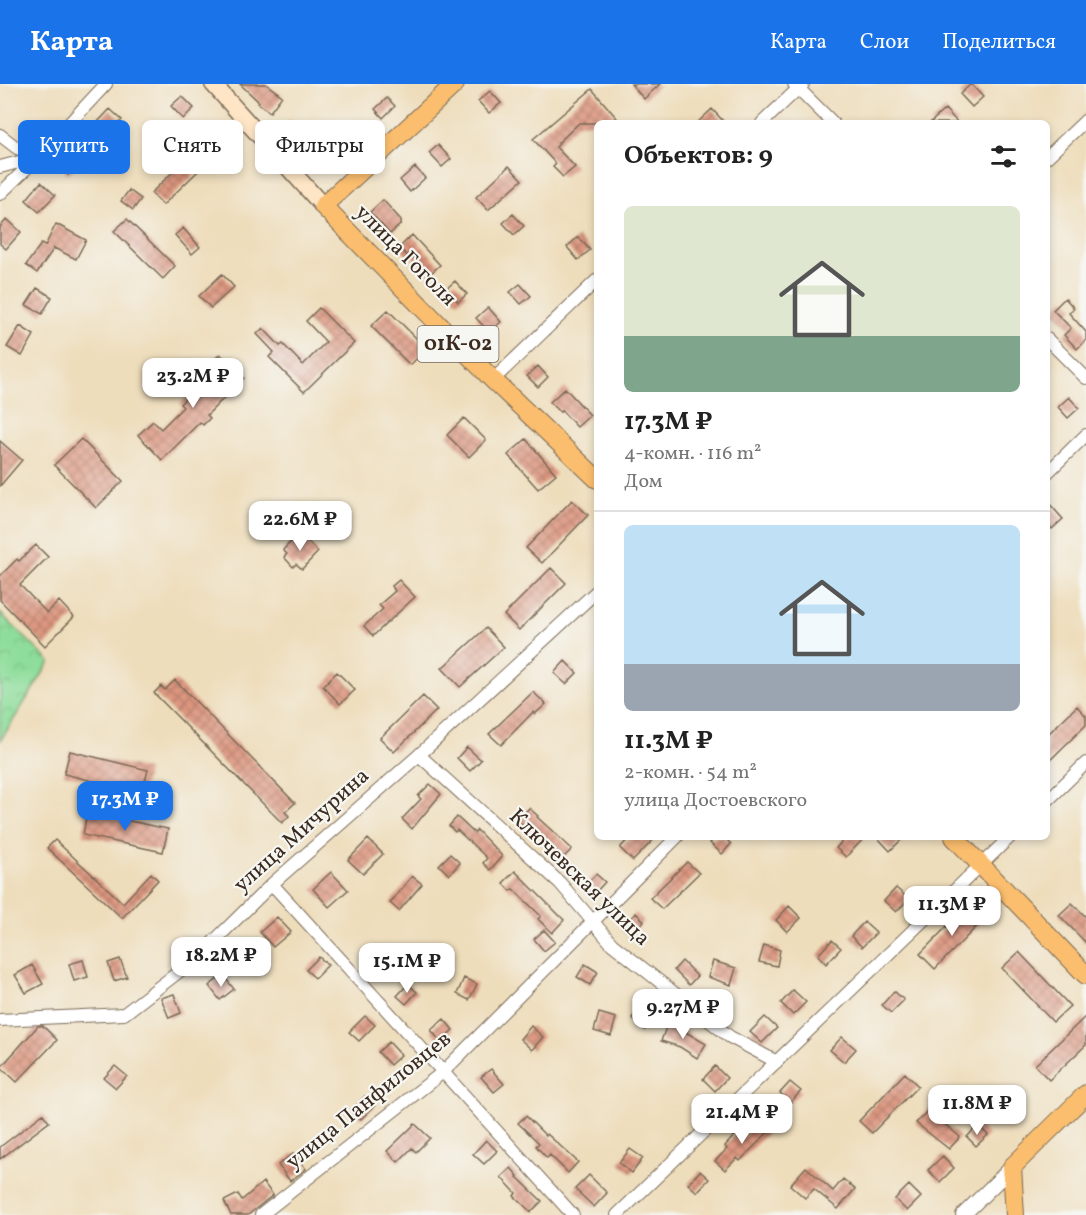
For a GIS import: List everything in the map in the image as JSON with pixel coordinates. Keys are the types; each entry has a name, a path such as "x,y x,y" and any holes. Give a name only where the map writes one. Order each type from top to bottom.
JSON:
{"main road":[{"name":"улица Гоголя","path":"213,84 323,206 493,380 594,476"},
{"path":"323,206 455,84"},
{"path":"957,840 1086,975"},
{"path":"1015,1215 1012,1167 1086,1094"}],"street":[{"path":"72,120 106,84"},
{"path":"765,120 798,85 830,120"},
{"path":"1050,154 1086,120"},
{"path":"0,135 18,148"},
{"path":"0,167 18,162"},
{"path":"0,194 21,174"},
{"path":"493,380 594,283"},
{"path":"1050,342 1086,378"},
{"path":"1050,470 1086,435"},
{"name":"улица Мичурина","path":"0,1020 124,1014 198,957 272,884 419,755 594,594"},
{"name":"Ключевская улица","path":"419,755 560,883 612,944 730,1037 777,1062"},
{"path":"1050,798 1086,763"},
{"name":"улица Панфиловцев","path":"261,1215 443,1072 674,840"},
{"path":"617,1215 1007,840"},
{"path":"272,884 573,1215"},
{"path":"963,1215 1012,1167"}],"green space":[{"path":"0,613 50,662 0,741"}],"building":[{"path":"240,84 266,84 282,96 270,112 258,104 259,102"},
{"path":"631,84 660,84 644,99"},
{"path":"971,84 983,97 972,107 960,94"},
{"path":"592,89 618,120 594,120 594,123 579,123 558,143 556,147 575,167 563,177 553,167 556,164 533,139"},
{"path":"490,91 501,103 489,113 478,101"},
{"path":"182,96 194,108 183,119 171,106"},
{"path":"387,98 395,106 383,118 375,109"},
{"path":"110,109 122,120 100,120"},
{"path":"712,109 722,120 700,120"},
{"path":"945,109 955,120 933,120"},
{"path":"438,145 451,159 442,167 429,153"},
{"path":"509,166 522,180 488,210 476,197"},
{"path":"415,167 425,178 410,192 400,180"},
{"path":"171,174 195,174 163,205 151,193"},
{"path":"41,182 55,195 39,212 26,200"},
{"path":"129,190 141,199 133,210 121,201"},
{"path":"383,200 401,220 401,224 390,234 370,212"},
{"path":"513,214 524,226 514,235 503,223"},
{"path":"7,219 21,232 6,249 0,244 0,227"},
{"path":"127,219 175,266 163,279 114,231"},
{"path":"56,224 86,240 76,259 54,248 37,273 26,265 41,244 45,246"},
{"path":"183,228 200,247 192,254 175,235"},
{"path":"412,235 440,265 430,274 414,257 411,259 399,248"},
{"path":"578,237 590,250 578,260 567,247"},
{"path":"222,274 234,287 211,308 199,296"},
{"path":"455,281 467,294 458,302 446,289"},
{"path":"520,284 531,296 521,304 510,292"},
{"path":"37,288 52,297 42,314 26,305"},
{"path":"1065,298 1074,308 1069,313 1086,332 1086,340 1077,349 1064,335 1071,328 1053,310"},
{"path":"488,307 501,322 489,332 476,318"},
{"path":"319,308 354,343 304,392 269,357 274,352 257,334 263,328 280,346 283,344 303,365 326,342 306,321"},
{"path":"388,310 427,349 410,365 371,326"},
{"path":"20,326 34,335 22,356 7,347"},
{"path":"220,354 244,378 207,415 210,418 203,425 200,422 162,460 138,435 153,421 161,429 183,407 180,404 188,396 191,399 213,377 205,369"},
{"path":"538,366 548,377 538,387 527,376"},
{"path":"565,388 590,415 577,427 550,402"},
{"path":"1069,397 1079,408 1068,418 1058,407"},
{"path":"464,418 486,440 469,457 447,435"},
{"path":"81,439 123,481 96,508 54,465"},
{"path":"526,439 556,474 538,489 508,455"},
{"path":"0,441 22,460 0,486"},
{"path":"572,500 588,515 542,563 526,548"},
{"path":"1050,504 1063,519 1052,529 1050,527"},
{"path":"299,533 318,552 302,569 296,564 293,567 284,557 287,554 283,550"},
{"path":"36,545 48,557 20,585 47,613 59,601 74,617 45,646 0,600 0,576"},
{"path":"551,568 566,583 519,630 504,615"},
{"path":"399,580 415,597 373,636 364,626 383,609 379,605 395,591 392,586"},
{"path":"486,628 504,647 460,687 442,668"},
{"path":"565,661 577,673 566,684 554,673"},
{"path":"337,672 355,690 340,704 323,686"},
{"path":"175,680 295,803 285,812 289,816 282,823 154,693 161,686 165,690"},
{"path":"533,692 546,704 535,714 533,712 501,745 489,734"},
{"path":"423,696 437,710 394,752 380,738"},
{"path":"1077,706 1086,716 1086,725 1050,760 1050,732"},
{"path":"467,747 481,760 470,771 457,758"},
{"path":"70,751 148,770 142,793 64,774"},
{"path":"430,784 441,794 412,829 402,819 421,799 418,796"},
{"path":"529,808 572,849 563,858 529,826 526,828 518,820"},
{"path":"87,812 168,829 163,852 83,835"},
{"path":"457,817 474,833 477,830 502,856 490,870 483,863 487,858 457,830 455,832 449,826"},
{"path":"368,839 383,854 363,874 348,860"},
{"path":"55,840 123,903 151,873 158,880 122,918 47,848"},
{"path":"627,840 653,840 633,861 620,848"},
{"path":"712,840 727,840 731,844 722,854 710,843"},
{"path":"843,840 862,840 846,857 836,848"},
{"path":"880,840 901,840 890,851"},
{"path":"450,854 460,863 449,875 439,865"},
{"path":"687,862 699,873 662,909 650,898"},
{"path":"515,871 564,920 552,933 538,919 541,916 513,889 511,891 503,883"},
{"path":"331,872 348,890 329,907 313,889"},
{"path":"596,874 605,882 594,894 585,885"},
{"path":"412,876 422,884 399,911 390,903"},
{"path":"896,888 909,899 896,912 884,901"},
{"path":"1072,903 1086,917 1086,943 1059,915"},
{"path":"968,905 983,920 935,969 920,954"},
{"path":"789,906 801,918 787,932 776,920"},
{"path":"636,913 644,921 631,935 622,927"},
{"path":"277,917 291,932 273,947 260,932"},
{"path":"864,922 876,933 862,947 851,936"},
{"path":"544,930 555,942 544,951 534,939"},
{"path":"832,940 841,948 826,964 818,955"},
{"path":"764,945 780,950 777,966 759,962"},
{"path":"248,946 263,962 251,974 235,958"},
{"path":"1019,952 1070,1006 1053,1022 1002,968"},
{"path":"319,957 328,965 315,978 306,970"},
{"path":"120,959 127,977 114,981 108,963"},
{"path":"83,960 88,977 74,981 69,964"},
{"path":"682,961 697,976 689,985 674,970"},
{"path":"713,961 736,968 731,985 708,977"},
{"path":"585,964 598,972 590,985 577,977"},
{"path":"32,965 43,984 26,993 15,975"},
{"path":"223,975 234,989 220,1000 209,986"},
{"path":"464,978 477,984 469,1000 457,994"},
{"path":"408,984 417,992 406,1004 397,996"},
{"path":"793,990 806,1002 793,1015 781,1003"},
{"path":"894,991 904,1000 891,1013 882,1005"},
{"path":"174,994 181,1013 169,1018 161,998"},
{"path":"641,1007 655,1019 645,1030 632,1018"},
{"path":"599,1013 616,1018 611,1036 594,1031"},
{"path":"365,1016 375,1025 359,1041 349,1032"},
{"path":"1086,1016 1086,1045 1049,1080 1035,1065"},
{"path":"765,1017 777,1028 762,1043 750,1032"},
{"path":"444,1019 453,1030 440,1041 431,1030"},
{"path":"668,1022 706,1044 697,1058 680,1047 661,1041"},
{"path":"38,1026 43,1026 57,1040 17,1082 1,1067"},
{"path":"531,1026 543,1037 532,1050 520,1039"},
{"path":"842,1037 856,1049 844,1062 830,1050"},
{"path":"389,1042 401,1055 390,1065 378,1052"},
{"path":"115,1066 127,1076 116,1088 104,1078"},
{"path":"715,1066 727,1078 715,1091 703,1079"},
{"path":"491,1069 504,1084 494,1092 481,1077"},
{"path":"905,1073 918,1086 872,1133 859,1121"},
{"path":"790,1082 801,1091 791,1102 780,1093"},
{"path":"365,1096 375,1106 361,1119 352,1110"},
{"path":"1007,1099 1017,1110 1005,1120 995,1110"},
{"path":"932,1106 943,1116 939,1119 960,1137 949,1149 916,1123"},
{"path":"43,1114 49,1122 0,1159 0,1147"},
{"path":"526,1116 578,1162 568,1173 550,1155 547,1158 536,1146 539,1143 518,1123"},
{"path":"756,1121 769,1131 740,1161 737,1158 725,1170 715,1161 727,1149 725,1146 736,1134 741,1139"},
{"path":"415,1124 430,1138 416,1152 412,1148 398,1162 387,1151"},
{"path":"978,1125 988,1135 976,1146 967,1137"},
{"path":"486,1140 497,1151 484,1164 473,1154"},
{"path":"630,1149 643,1158 632,1173 619,1163"},
{"path":"294,1153 306,1169 290,1181 278,1165"},
{"path":"943,1156 954,1168 940,1182 928,1170"},
{"path":"806,1167 833,1191 843,1179 855,1189 838,1209 814,1189 805,1198 790,1185"},
{"path":"511,1168 542,1201 531,1212 514,1196 516,1193 501,1177"},
{"path":"700,1171 709,1179 697,1192 688,1184"},
{"path":"589,1175 607,1193 594,1207 575,1189"},
{"path":"263,1182 273,1195 248,1215 231,1215 224,1201 238,1194 242,1200"},
{"path":"909,1185 921,1197 907,1211 895,1199"}]}
